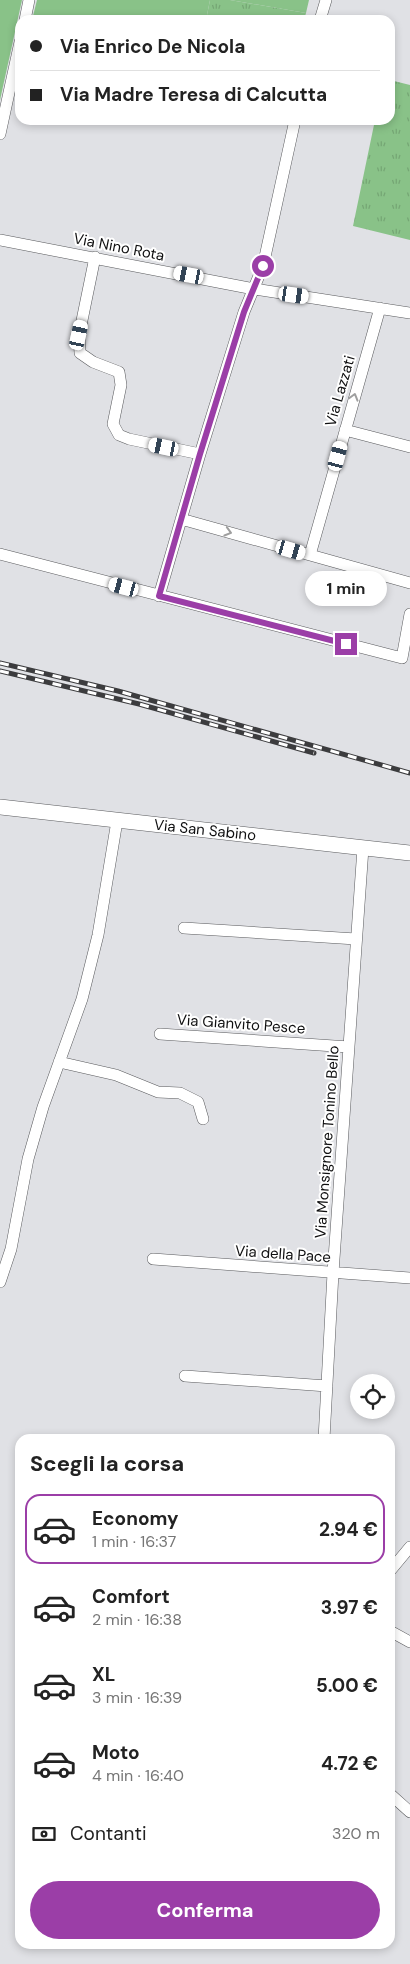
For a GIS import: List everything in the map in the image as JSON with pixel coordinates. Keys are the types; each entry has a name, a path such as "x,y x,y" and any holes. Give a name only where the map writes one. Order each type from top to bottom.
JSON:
{"street":[{"path":"25,15 29,0"},
{"path":"322,15 326,0"},
{"path":"0,132 14,98"},
{"path":"159,596 244,312 263,266 294,125"},
{"name":"Via Nino Rota","path":"0,240 254,289 410,313"},
{"path":"96,257 79,335 80,353 93,362 119,372 121,385 113,424 119,435 129,439 200,454"},
{"name":"Via Lazzati","path":"310,555 380,308"},
{"path":"345,430 410,447"},
{"path":"181,519 410,583"},
{"path":"0,554 402,658 410,614"},
{"name":"Via San Sabino","path":"0,807 410,854"},
{"path":"0,1282 11,1249 28,1159 43,1108 82,999 98,935 117,821"},
{"name":"Via Monsignore Tonino Bello","path":"324,1434 333,1273 363,848"},
{"path":"184,928 356,939"},
{"name":"Via Gianvito Pesce","path":"160,1034 349,1047"},
{"path":"59,1062 116,1075 158,1092 180,1093 198,1102 203,1119"},
{"name":"Via della Pace","path":"153,1259 410,1278"},
{"path":"185,1376 327,1386"},
{"path":"395,1565 410,1547"},
{"path":"395,1634 410,1642"},
{"path":"395,1798 410,1812"}],"green space":[{"path":"0,0 22,0 19,15 15,15 15,32 0,100"},
{"path":"37,0 210,0 207,15 33,15"},
{"path":"210,0 230,0 306,13 305,15 207,15"},
{"path":"230,0 309,0 306,13"},
{"path":"395,81 410,85 410,240 353,226 374,125 395,125"}],"railway":[{"path":"0,663 118,691 410,773"},
{"path":"0,671 139,704 314,753"}],"route":[{"path":"263,266 244,312 159,596 346,644"}]}
